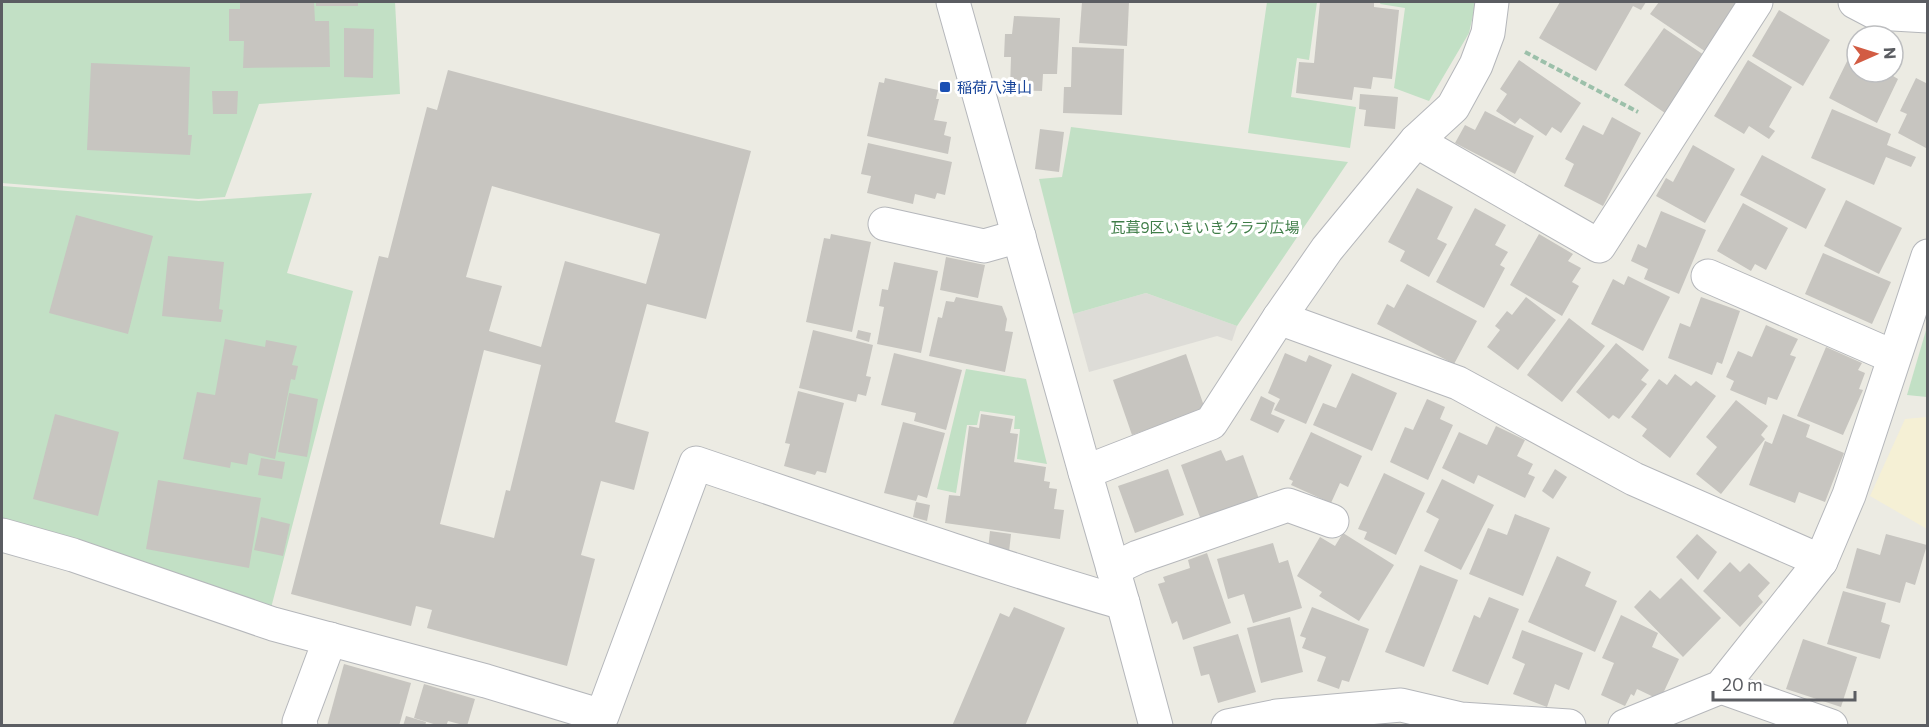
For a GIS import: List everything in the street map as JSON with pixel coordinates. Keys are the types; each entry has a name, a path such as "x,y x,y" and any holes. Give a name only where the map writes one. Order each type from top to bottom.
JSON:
{"street":[{"path":"953,2 1124,603 1156,726"},
{"path":"1416,141 1599,246 1756,2"},
{"path":"1855,2 1876,13 1928,16"},
{"path":"1085,472 1211,423 1327,249 1416,141 1453,106 1476,65 1490,17"},
{"path":"885,224 984,246 1019,236"},
{"path":"1625,726 1721,687 1821,561 1849,495 1928,256"},
{"path":"1708,276 1894,357"},
{"path":"1279,318 1458,383 1634,479 1821,561"},
{"path":"2,535 73,555 273,624 486,681 602,716 696,463 939,546 1124,603"},
{"path":"1113,569 1138,557 1288,505 1332,521"},
{"path":"301,726 299,722 330,639"},
{"path":"1721,687 1831,726"},
{"path":"1228,726 1277,716 1401,705 1461,722 1569,726"}],"path":[{"path":"1490,17 1673,130"}],"shaded area":[{"path":"1146,293 1237,326 1232,341 1217,336 1089,372 1073,314"}],"green space":[{"path":"2,2 395,2 400,94 259,104 225,197 198,199 2,183"},
{"path":"1267,2 1317,2 1309,60 1297,58 1291,97 1356,107 1350,148 1248,133"},
{"path":"1381,2 1476,2 1469,33 1429,101 1394,88 1405,8 1380,4"},
{"name":"瓦葺9区いきいきクラブ広場","path":"1071,127 1348,162 1237,326 1146,293 1073,314 1039,179 1062,177"},
{"path":"2,186 199,201 312,193 287,273 353,291 271,608 2,521"},
{"path":"1927,327 1927,397 1907,395"},
{"path":"966,369 1026,379 1047,464 1017,459 1020,429 1014,429 1015,416 980,411 977,425 967,425 956,493 937,489"}],"sand":[{"path":"1928,417 1927,529 1870,496 1905,419"}],"building":[{"path":"240,2 314,2 315,21 329,21 330,67 243,68 244,41 229,41 229,9 240,9"},
{"path":"316,2 358,2 358,6 316,6"},
{"path":"1082,2 1129,2 1127,46 1079,43"},
{"path":"1320,2 1374,2 1374,7 1399,10 1392,79 1373,77 1371,89 1354,87 1352,100 1296,93 1299,62 1314,63"},
{"path":"1560,2 1646,2 1641,10 1633,6 1596,71 1539,38"},
{"path":"1659,2 1743,2 1709,54 1650,14"},
{"path":"1779,10 1830,40 1803,86 1752,56"},
{"path":"1014,16 1060,18 1057,74 1043,74 1042,91 1010,90 1011,57 1004,57 1005,34 1012,34"},
{"path":"344,28 374,29 373,78 344,77"},
{"path":"1664,28 1704,55 1665,113 1624,85"},
{"path":"1072,47 1124,49 1122,115 1063,113 1064,87 1071,87"},
{"path":"1519,60 1581,103 1561,133 1552,127 1546,136 1520,118 1515,124 1496,111 1507,94 1500,89"},
{"path":"1748,60 1792,87 1769,127 1775,131 1769,139 1749,126 1744,134 1714,116"},
{"path":"91,63 190,67 188,135 192,135 190,155 87,150"},
{"path":"1845,65 1845,84 1896,84 1877,123 1829,98"},
{"path":"448,70 751,151 706,319 647,304 615,422 649,432 634,490 601,481 581,555 595,559 567,666 427,628 432,610 416,606 411,626 291,594 379,256 388,258 427,107 437,110","holes":["492,186 660,234 646,284 565,261 541,347 489,331 502,286 466,277","484,350 541,365 510,491 506,490 494,538 440,524"]},
{"path":"885,78 938,90 936,99 939,99 934,120 947,122 944,135 951,137 948,154 867,136 879,82 884,83"},
{"path":"1916,78 1928,84 1926,148 1898,133 1907,114 1900,111"},
{"path":"212,91 238,91 237,114 213,114"},
{"path":"1360,94 1398,97 1395,129 1364,126 1366,110 1359,109"},
{"path":"1832,109 1891,134 1887,145 1916,157 1911,167 1886,157 1874,185 1811,158"},
{"path":"1485,111 1534,136 1515,174 1455,143 1465,125 1475,130"},
{"path":"1612,117 1641,133 1603,206 1564,186 1574,164 1565,159 1583,125 1603,135"},
{"path":"1040,129 1064,132 1059,172 1035,169"},
{"path":"868,143 952,162 945,195 937,193 935,199 915,194 913,204 867,193 871,176 861,174"},
{"path":"1693,145 1735,169 1705,223 1656,196 1666,178 1673,182"},
{"path":"1762,155 1826,189 1806,229 1740,195"},
{"path":"1417,188 1453,207 1437,239 1447,244 1429,277 1400,261 1405,251 1388,242"},
{"path":"1846,200 1902,228 1879,274 1824,246"},
{"path":"1743,203 1788,228 1766,270 1755,264 1751,271 1717,251"},
{"path":"1475,208 1506,225 1495,245 1508,252 1500,265 1505,268 1484,308 1436,282"},
{"path":"1661,211 1706,230 1679,294 1644,279 1648,269 1631,261 1638,244 1646,248"},
{"path":"76,215 153,236 128,334 49,313"},
{"path":"831,234 871,242 852,332 806,322 824,238 830,239"},
{"path":"1539,234 1573,254 1568,261 1581,268 1572,282 1579,286 1562,316 1510,285"},
{"path":"1823,253 1891,282 1872,324 1805,294"},
{"path":"168,256 224,262 219,309 223,310 221,322 162,316"},
{"path":"946,257 985,265 978,298 940,290"},
{"path":"894,262 938,271 921,353 877,344 884,307 879,306 882,289 888,290"},
{"path":"1628,276 1670,297 1643,351 1591,324 1613,279 1624,285"},
{"path":"1407,284 1477,321 1454,364 1377,324 1387,304 1394,308"},
{"path":"956,297 1002,306 1007,319 1005,331 1013,332 1005,372 929,356 938,317 942,318 946,301 954,302"},
{"path":"1526,297 1556,320 1518,370 1487,347 1500,330 1495,326 1507,311 1512,315"},
{"path":"1701,297 1740,311 1722,364 1717,362 1712,375 1668,358 1680,323 1690,327"},
{"path":"1569,318 1605,346 1562,402 1527,375"},
{"path":"1766,325 1798,339 1790,355 1796,357 1777,400 1768,397 1766,405 1730,390 1734,381 1726,377 1738,351 1752,357"},
{"path":"813,330 873,345 866,376 871,377 866,396 858,394 856,402 799,388"},
{"path":"858,330 871,333 869,342 856,338"},
{"path":"225,339 265,347 266,340 297,346 292,365 298,366 295,380 291,379 275,459 249,453 247,465 231,462 230,468 183,459 197,392 215,395"},
{"path":"1616,343 1649,370 1641,380 1647,384 1619,419 1613,415 1609,419 1576,392"},
{"path":"1826,347 1862,363 1858,370 1865,373 1859,389 1863,390 1843,435 1797,416"},
{"path":"894,353 962,370 946,430 914,421 916,413 881,405"},
{"path":"1285,353 1306,362 1309,355 1332,365 1306,424 1274,410 1280,399 1268,393"},
{"path":"1186,354 1205,409 1132,435 1113,380"},
{"path":"1352,373 1397,393 1372,451 1313,425 1323,403 1336,408"},
{"path":"1675,374 1691,386 1696,381 1716,396 1670,458 1642,436 1647,429 1631,417 1659,379 1667,385"},
{"path":"798,391 844,403 826,473 817,471 815,475 784,466 790,444 785,443"},
{"path":"289,393 318,399 307,457 278,452"},
{"path":"1261,396 1275,403 1271,414 1285,420 1278,433 1250,420"},
{"path":"1427,399 1445,407 1440,419 1453,425 1428,480 1390,462 1405,427 1413,430"},
{"path":"1736,400 1768,426 1761,435 1765,439 1721,494 1696,474 1717,447 1706,437"},
{"path":"55,414 119,432 98,516 33,499"},
{"path":"981,414 1013,419 1010,433 1018,434 1014,462 1046,467 1044,481 1050,482 1049,488 1057,489 1054,509 1064,510 1060,539 945,523 949,495 960,496 969,426 979,428"},
{"path":"1783,414 1810,425 1806,437 1844,453 1825,502 1799,492 1795,503 1749,485 1765,441 1772,444"},
{"path":"903,422 945,433 927,498 918,495 916,501 884,493"},
{"path":"1496,426 1525,440 1517,456 1533,464 1528,474 1535,477 1525,498 1478,475 1474,484 1442,468 1459,432 1487,445"},
{"path":"1311,432 1362,456 1348,487 1340,483 1331,503 1291,485 1293,481 1289,479"},
{"path":"1221,450 1226,461 1243,455 1259,499 1201,520 1181,465"},
{"path":"261,458 285,462 282,479 258,475"},
{"path":"1168,469 1184,515 1135,533 1118,486"},
{"path":"1555,469 1567,477 1553,499 1542,491"},
{"path":"1384,473 1425,493 1396,555 1364,539 1367,532 1358,529"},
{"path":"1442,479 1494,505 1461,570 1424,551 1439,519 1426,512"},
{"path":"158,480 261,498 249,568 146,549"},
{"path":"916,502 930,505 927,521 913,517"},
{"path":"1515,514 1550,528 1523,596 1469,574 1488,528 1507,535"},
{"path":"261,517 290,524 283,556 254,550"},
{"path":"990,531 1011,534 1009,552 988,550"},
{"path":"1343,533 1394,565 1359,621 1319,596 1322,592 1297,576 1320,537 1335,546"},
{"path":"1697,534 1717,552 1698,580 1676,557"},
{"path":"1886,534 1927,545 1915,585 1906,582 1900,603 1846,588 1857,548 1880,555"},
{"path":"1273,543 1279,563 1288,560 1302,608 1253,623 1244,594 1228,599 1217,559"},
{"path":"1207,553 1231,623 1183,640 1177,621 1172,624 1158,584 1165,582 1163,577 1190,568 1188,560"},
{"path":"1557,556 1591,572 1585,586 1617,601 1595,652 1528,622"},
{"path":"1730,562 1740,572 1749,563 1770,583 1758,596 1763,602 1740,627 1703,591"},
{"path":"1420,565 1458,580 1424,667 1385,652"},
{"path":"1681,578 1721,618 1683,657 1634,607 1650,590 1660,599"},
{"path":"1843,591 1886,603 1881,622 1890,625 1880,659 1827,644"},
{"path":"1489,597 1519,609 1488,685 1452,671 1474,615 1480,618"},
{"path":"1014,607 1065,628 1025,726 952,726 1000,613 1009,617"},
{"path":"1312,607 1369,629 1349,682 1342,680 1339,689 1317,681 1326,657 1302,648 1306,638 1300,636"},
{"path":"1621,615 1658,633 1652,647 1679,659 1660,700 1637,689 1634,696 1631,694 1625,706 1601,695 1614,663 1602,658"},
{"path":"1290,617 1303,672 1261,683 1247,628"},
{"path":"1522,630 1583,653 1569,690 1555,684 1547,707 1513,694 1525,664 1512,658"},
{"path":"1238,634 1256,692 1218,703 1209,674 1201,676 1193,647"},
{"path":"1803,639 1857,657 1841,707 1786,689"},
{"path":"344,664 411,683 399,726 327,726"},
{"path":"424,684 475,699 467,726 448,721 446,726 440,726 414,718"},
{"path":"406,716 426,722 425,726 403,726"}],"place":[{"name":"稲荷八津山","path":"945,87"}]}
